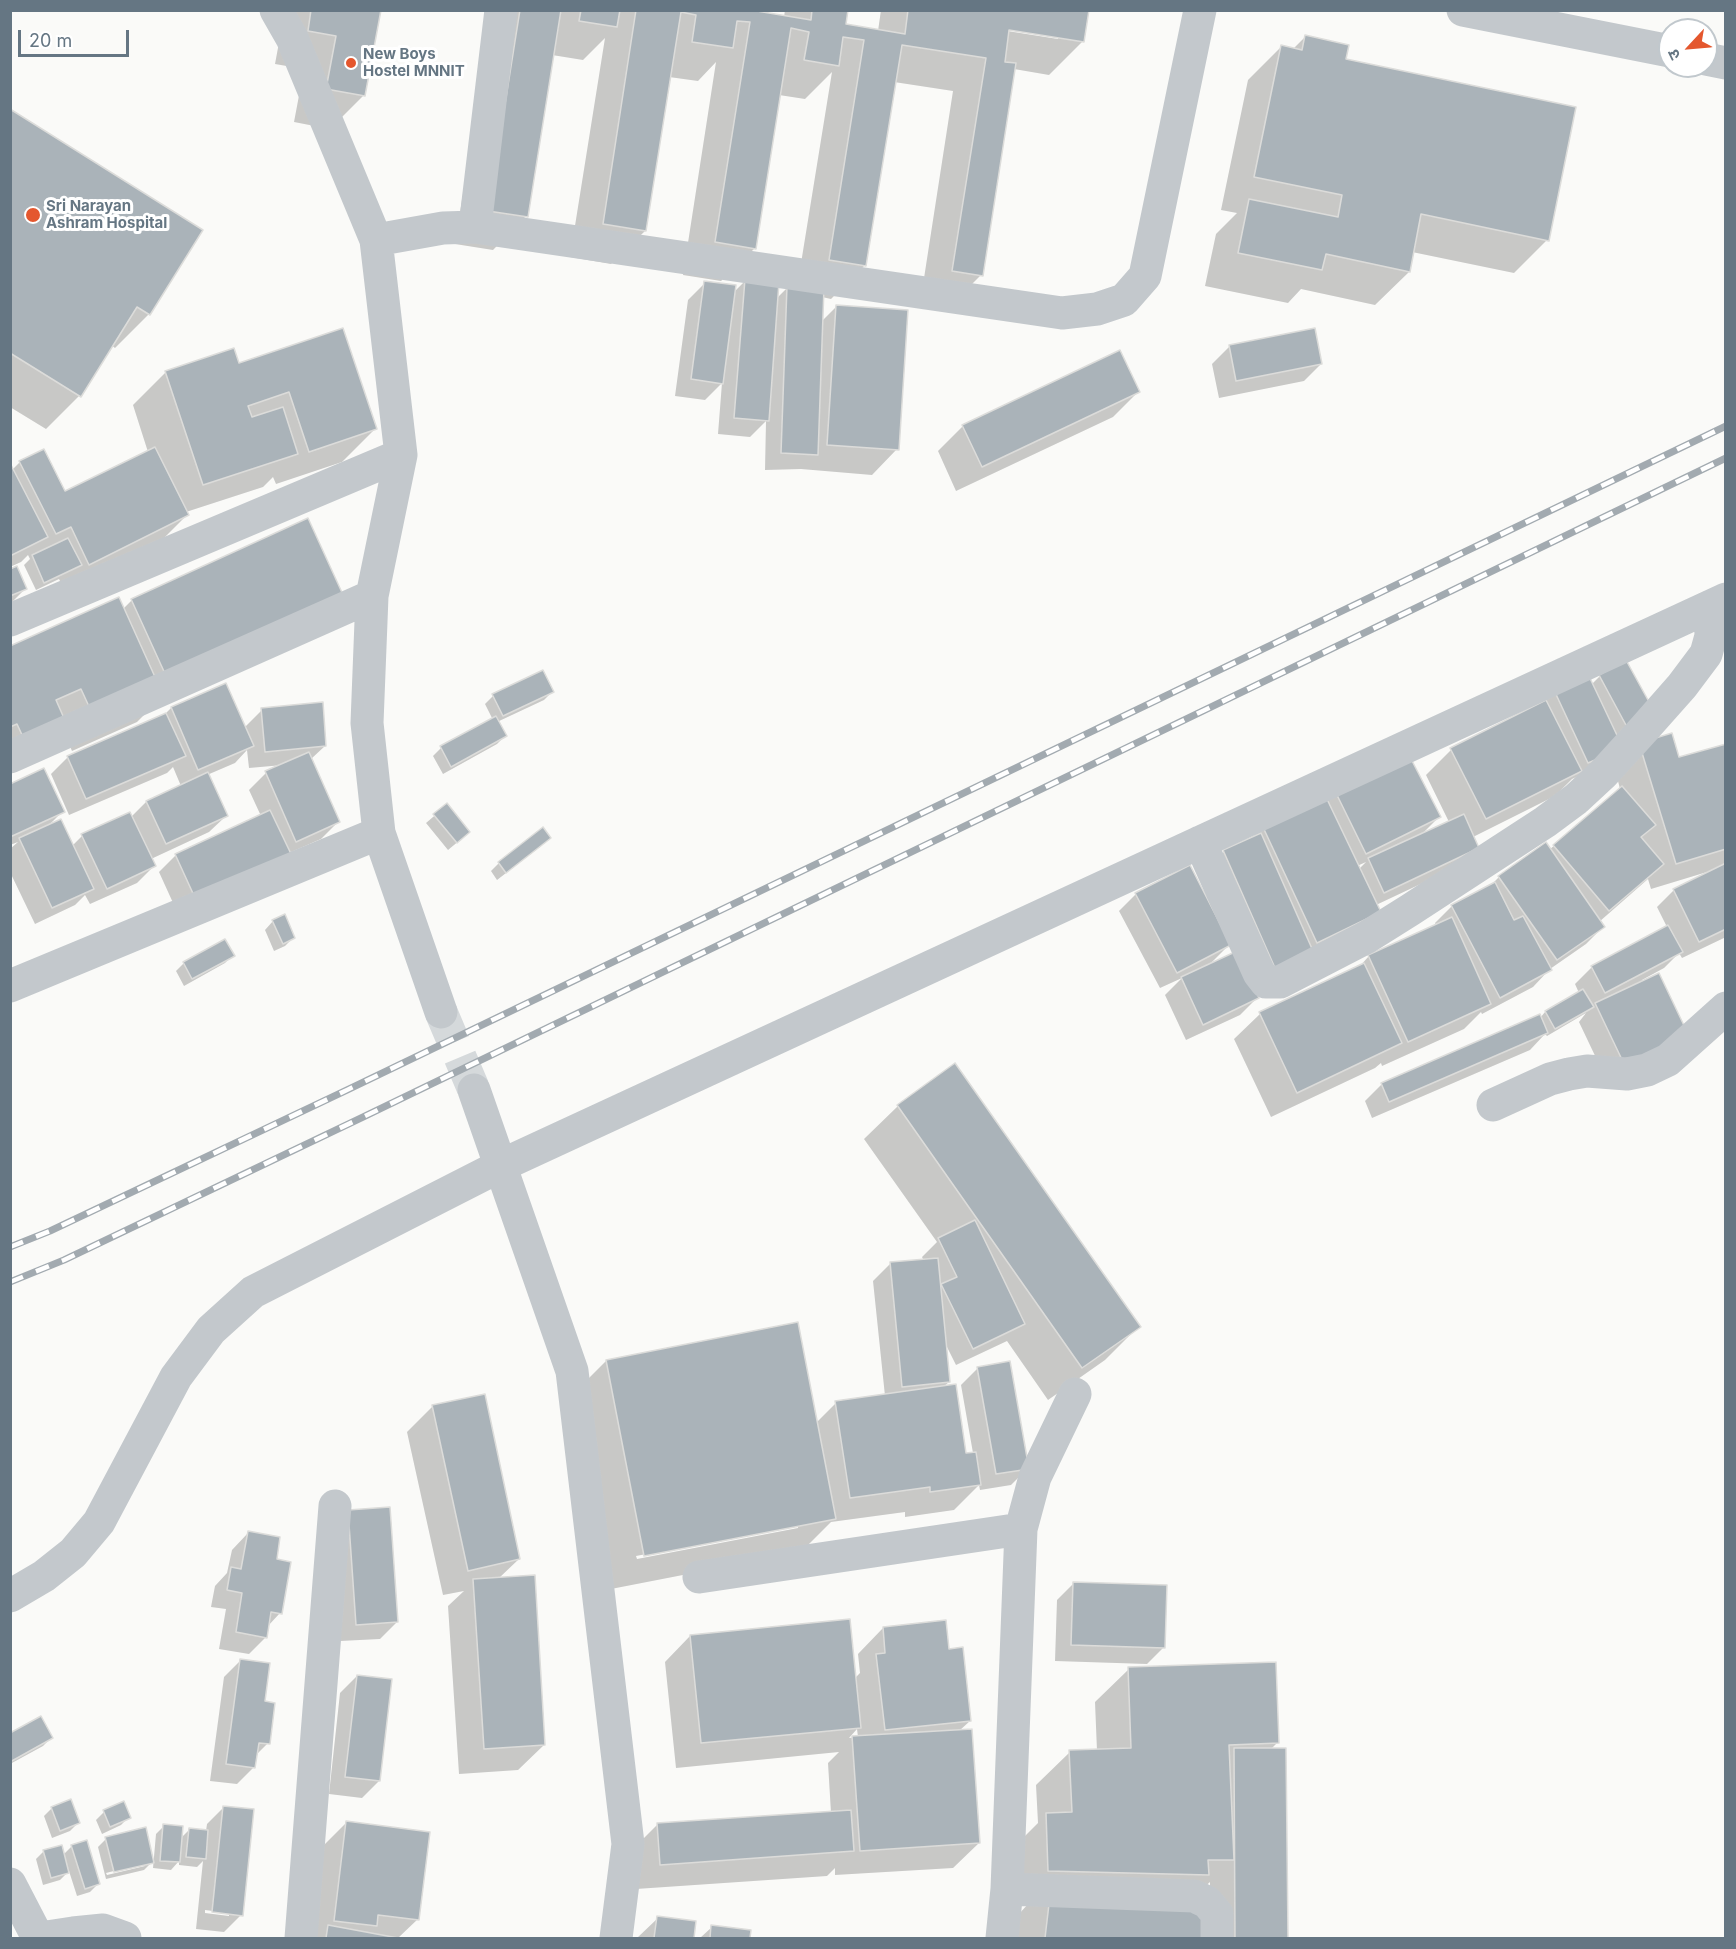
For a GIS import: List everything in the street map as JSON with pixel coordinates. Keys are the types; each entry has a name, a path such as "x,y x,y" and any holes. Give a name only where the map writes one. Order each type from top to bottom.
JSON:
{"street":[{"path":"276,10 291,38 376,240 401,455 372,596 367,723 379,833 441,1012"},
{"path":"475,227 501,10"},
{"path":"376,240 443,228 475,227 1062,313 1097,309 1124,300 1145,276 1200,10"},
{"path":"1462,10 1525,16 1658,48"},
{"path":"10,620 401,455"},
{"path":"10,757 372,596"},
{"path":"1200,842 1259,973 1266,982 1280,982 1366,938 1402,916 1576,799 1603,774 1644,729 1682,686 1706,654 1718,603"},
{"path":"10,1596 44,1576 73,1553 99,1522 176,1377 212,1330 253,1292 502,1165 1718,603"},
{"path":"10,986 379,833"},
{"path":"1493,1105 1550,1079 1569,1074 1587,1071 1627,1074 1647,1070 1668,1060 1725,1008"},
{"path":"474,1090 572,1371 628,1844 616,1938"},
{"path":"1002,1938 1007,1889 1021,1529 1035,1477 1075,1394"},
{"path":"302,1938 335,1506"},
{"path":"699,1577 1021,1529"},
{"path":"10,1884 39,1938 103,1930 125,1938"},
{"path":"1007,1889 1194,1896 1207,1902 1217,1914 1217,1938"}],"building":[{"name":"New Boys Hostel MNNIT","path":"311,10 381,10 365,96 326,89 336,36 308,31"},
{"path":"520,10 561,10 528,217 488,211"},
{"path":"581,10 620,10 617,27 579,21"},
{"path":"636,10 751,10 811,20 812,10 848,10 846,24 905,34 908,10 1089,10 1084,42 1009,30 1005,62 1016,63 983,276 952,271 986,58 902,45 866,266 829,260 864,40 843,37 839,66 804,60 809,32 791,28 756,249 715,242 750,22 737,21 733,48 692,42 696,15 681,12 646,231 603,224"},
{"path":"1305,35 1349,45 1346,59 1576,107 1549,241 1421,214 1410,272 1326,254 1322,270 1238,253 1249,199 1338,217 1342,195 1254,177 1281,45 1302,50"},
{"path":"10,109 203,230 150,315 137,307 81,397 10,353"},
{"path":"745,279 779,282 769,421 734,418"},
{"path":"704,281 736,285 723,384 691,379"},
{"path":"787,286 824,287 818,455 781,453"},
{"path":"836,305 908,310 899,450 827,445"},
{"path":"343,328 377,429 309,452 289,392 248,406 252,417 283,407 298,454 203,485 165,371 234,348 239,363"},
{"path":"1315,328 1322,364 1236,381 1229,345"},
{"path":"1120,350 1140,392 982,467 962,425"},
{"path":"155,447 189,515 89,565 71,527 56,534 19,461 44,449 65,491"},
{"path":"10,463 48,537 10,556"},
{"path":"308,518 344,597 167,678 131,599"},
{"path":"68,538 82,565 44,583 32,555"},
{"path":"17,566 27,589 10,596 10,569"},
{"path":"119,597 164,697 98,726 81,689 56,700 70,732 29,750 17,724 10,727 10,646"},
{"path":"1626,660 1654,711 1627,727 1599,675"},
{"path":"543,670 554,692 503,716 492,694"},
{"path":"1588,674 1623,748 1588,763 1554,690"},
{"path":"226,683 254,746 198,770 171,707"},
{"path":"1546,700 1582,771 1486,819 1450,748"},
{"path":"323,702 326,746 265,752 261,708"},
{"path":"166,713 186,756 86,799 67,756"},
{"path":"496,716 507,736 451,767 440,746"},
{"path":"1672,733 1679,757 1726,744 1726,849 1676,864 1639,743"},
{"path":"309,752 340,822 296,842 265,771"},
{"path":"1409,755 1441,817 1366,854 1335,791"},
{"path":"44,768 65,812 10,837 10,784"},
{"path":"208,772 228,816 166,844 146,801"},
{"path":"1622,786 1656,825 1641,837 1664,864 1609,911 1553,845"},
{"path":"1325,795 1381,912 1317,943 1262,825"},
{"path":"447,803 470,832 457,843 433,814"},
{"path":"270,810 292,856 196,900 175,854"},
{"path":"130,812 156,866 107,889 81,834"},
{"path":"1464,814 1479,848 1384,893 1368,858"},
{"path":"61,819 94,889 52,908 19,838"},
{"path":"543,827 551,838 506,873 498,862"},
{"path":"1261,833 1313,951 1275,968 1223,850"},
{"path":"1546,842 1605,927 1557,960 1498,876"},
{"path":"1726,863 1726,929 1699,942 1673,889"},
{"path":"1190,865 1231,945 1177,973 1135,893"},
{"path":"1495,882 1514,920 1523,916 1552,970 1500,998 1451,905"},
{"path":"285,914 295,938 283,944 272,920"},
{"path":"1452,917 1491,1004 1408,1042 1368,955"},
{"path":"1668,925 1683,952 1605,993 1591,966"},
{"path":"225,939 235,956 192,979 183,962"},
{"path":"1237,951 1259,998 1203,1025 1181,977"},
{"path":"1364,963 1402,1043 1297,1093 1259,1012"},
{"path":"1659,973 1689,1036 1625,1066 1595,1003"},
{"path":"1583,989 1594,1007 1555,1029 1545,1011"},
{"path":"1540,1014 1548,1033 1389,1102 1381,1083"},
{"path":"955,1063 1141,1327 1082,1368 897,1105"},
{"path":"975,1220 1025,1324 973,1349 941,1284 957,1277 938,1238"},
{"path":"938,1258 950,1382 902,1387 890,1262"},
{"path":"798,1322 836,1519 644,1556 606,1360"},
{"path":"1010,1361 1029,1469 996,1474 977,1367"},
{"path":"956,1384 966,1453 976,1452 981,1485 930,1492 930,1487 850,1498 835,1401"},
{"path":"485,1394 520,1559 468,1571 432,1405"},
{"path":"390,1507 398,1622 356,1625 348,1510"},
{"path":"248,1531 280,1537 277,1559 291,1562 282,1614 271,1612 267,1638 236,1632 242,1593 227,1590 231,1567 241,1569"},
{"path":"535,1575 545,1745 484,1749 473,1579"},
{"path":"1073,1582 1167,1585 1165,1648 1071,1645"},
{"path":"850,1619 861,1728 701,1743 690,1635"},
{"path":"946,1620 949,1649 963,1647 971,1721 885,1730 876,1654 885,1653 883,1627"},
{"path":"240,1659 270,1663 265,1701 275,1703 270,1744 259,1743 255,1768 226,1764"},
{"path":"1276,1662 1279,1743 1229,1745 1234,1860 1208,1860 1209,1875 1048,1871 1046,1813 1072,1812 1069,1750 1131,1748 1128,1667"},
{"path":"357,1675 392,1679 380,1781 345,1777"},
{"path":"41,1716 53,1738 10,1762 10,1733"},
{"path":"972,1729 980,1843 860,1851 852,1736"},
{"path":"1234,1748 1286,1748 1288,1938 1235,1938"},
{"path":"71,1799 80,1823 60,1831 51,1807"},
{"path":"124,1801 131,1818 110,1827 103,1810"},
{"path":"223,1806 254,1809 243,1916 212,1912"},
{"path":"851,1810 854,1851 660,1865 657,1823"},
{"path":"346,1821 430,1832 419,1920 378,1915 377,1926 334,1921"},
{"path":"163,1824 183,1826 180,1862 160,1861"},
{"path":"146,1827 154,1863 114,1872 105,1837"},
{"path":"189,1828 208,1830 206,1859 186,1857"},
{"path":"87,1840 100,1884 85,1889 71,1845"},
{"path":"62,1845 69,1873 51,1878 43,1850"},
{"path":"1052,1879 1215,1898 1210,1938 1045,1938"},
{"path":"657,1916 696,1921 694,1938 654,1938"},
{"path":"328,1925 398,1938 326,1938"},
{"path":"711,1925 751,1930 750,1938 710,1938"}],"tunnel":[{"path":"441,1012 474,1090"}],"railway":[{"path":"10,1247 50,1231 347,1090 1726,426"},
{"path":"10,1282 64,1260 361,1118 1726,458"}],"place":[{"name":"New Boys Hostel MNNIT","path":"351,63"},
{"name":"Sri Narayan Ashram Hospital","path":"33,215"}]}
